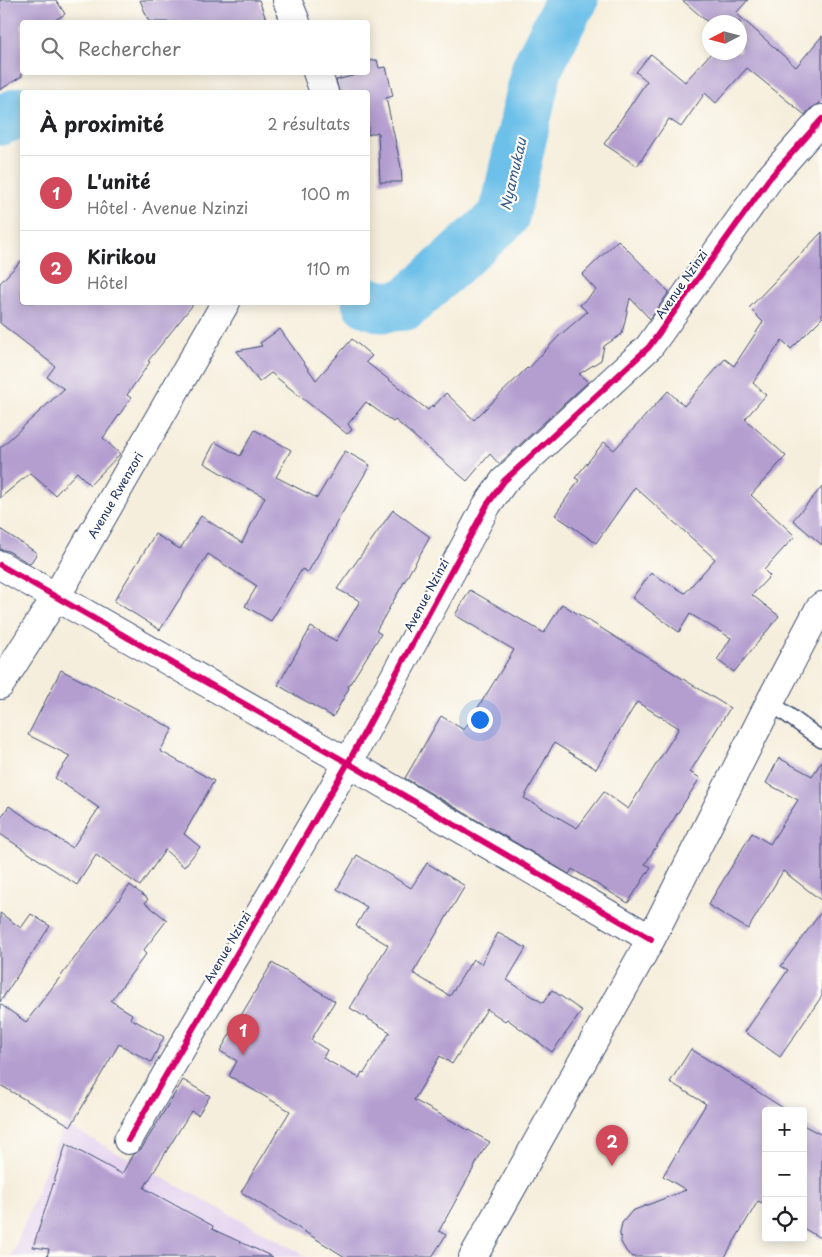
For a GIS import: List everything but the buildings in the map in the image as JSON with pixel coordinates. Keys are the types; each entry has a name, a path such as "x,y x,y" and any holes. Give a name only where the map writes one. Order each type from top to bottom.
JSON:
{"street":[{"path":"287,0 295,20"},
{"path":"318,75 324,90"},
{"name":"Avenue Nzinzi","path":"128,1140 348,763 487,505 504,481 649,348 769,179 822,119"},
{"name":"Avenue Rwenzori","path":"0,685 56,597 224,305"},
{"path":"0,565 348,763 651,940"},
{"path":"473,1257 651,940 770,702 822,606"}],"lane":[{"path":"770,702 822,740"}],"shaded area":[{"path":"64,1124 308,1257 11,1257"}],"waterway":[{"name":"Nyamukau","path":"370,303 382,307 405,305 504,216 537,68 568,6 573,0"},
{"name":"Nyamukau","path":"0,120 20,113"}],"cycle path":[{"path":"128,1140 348,763 487,505 504,481 649,347 769,179 822,119"},
{"path":"0,565 348,763 651,939"}],"place":[{"name":"L'unité","path":"243,1055"},
{"name":"Kirikou","path":"612,1166"}]}
